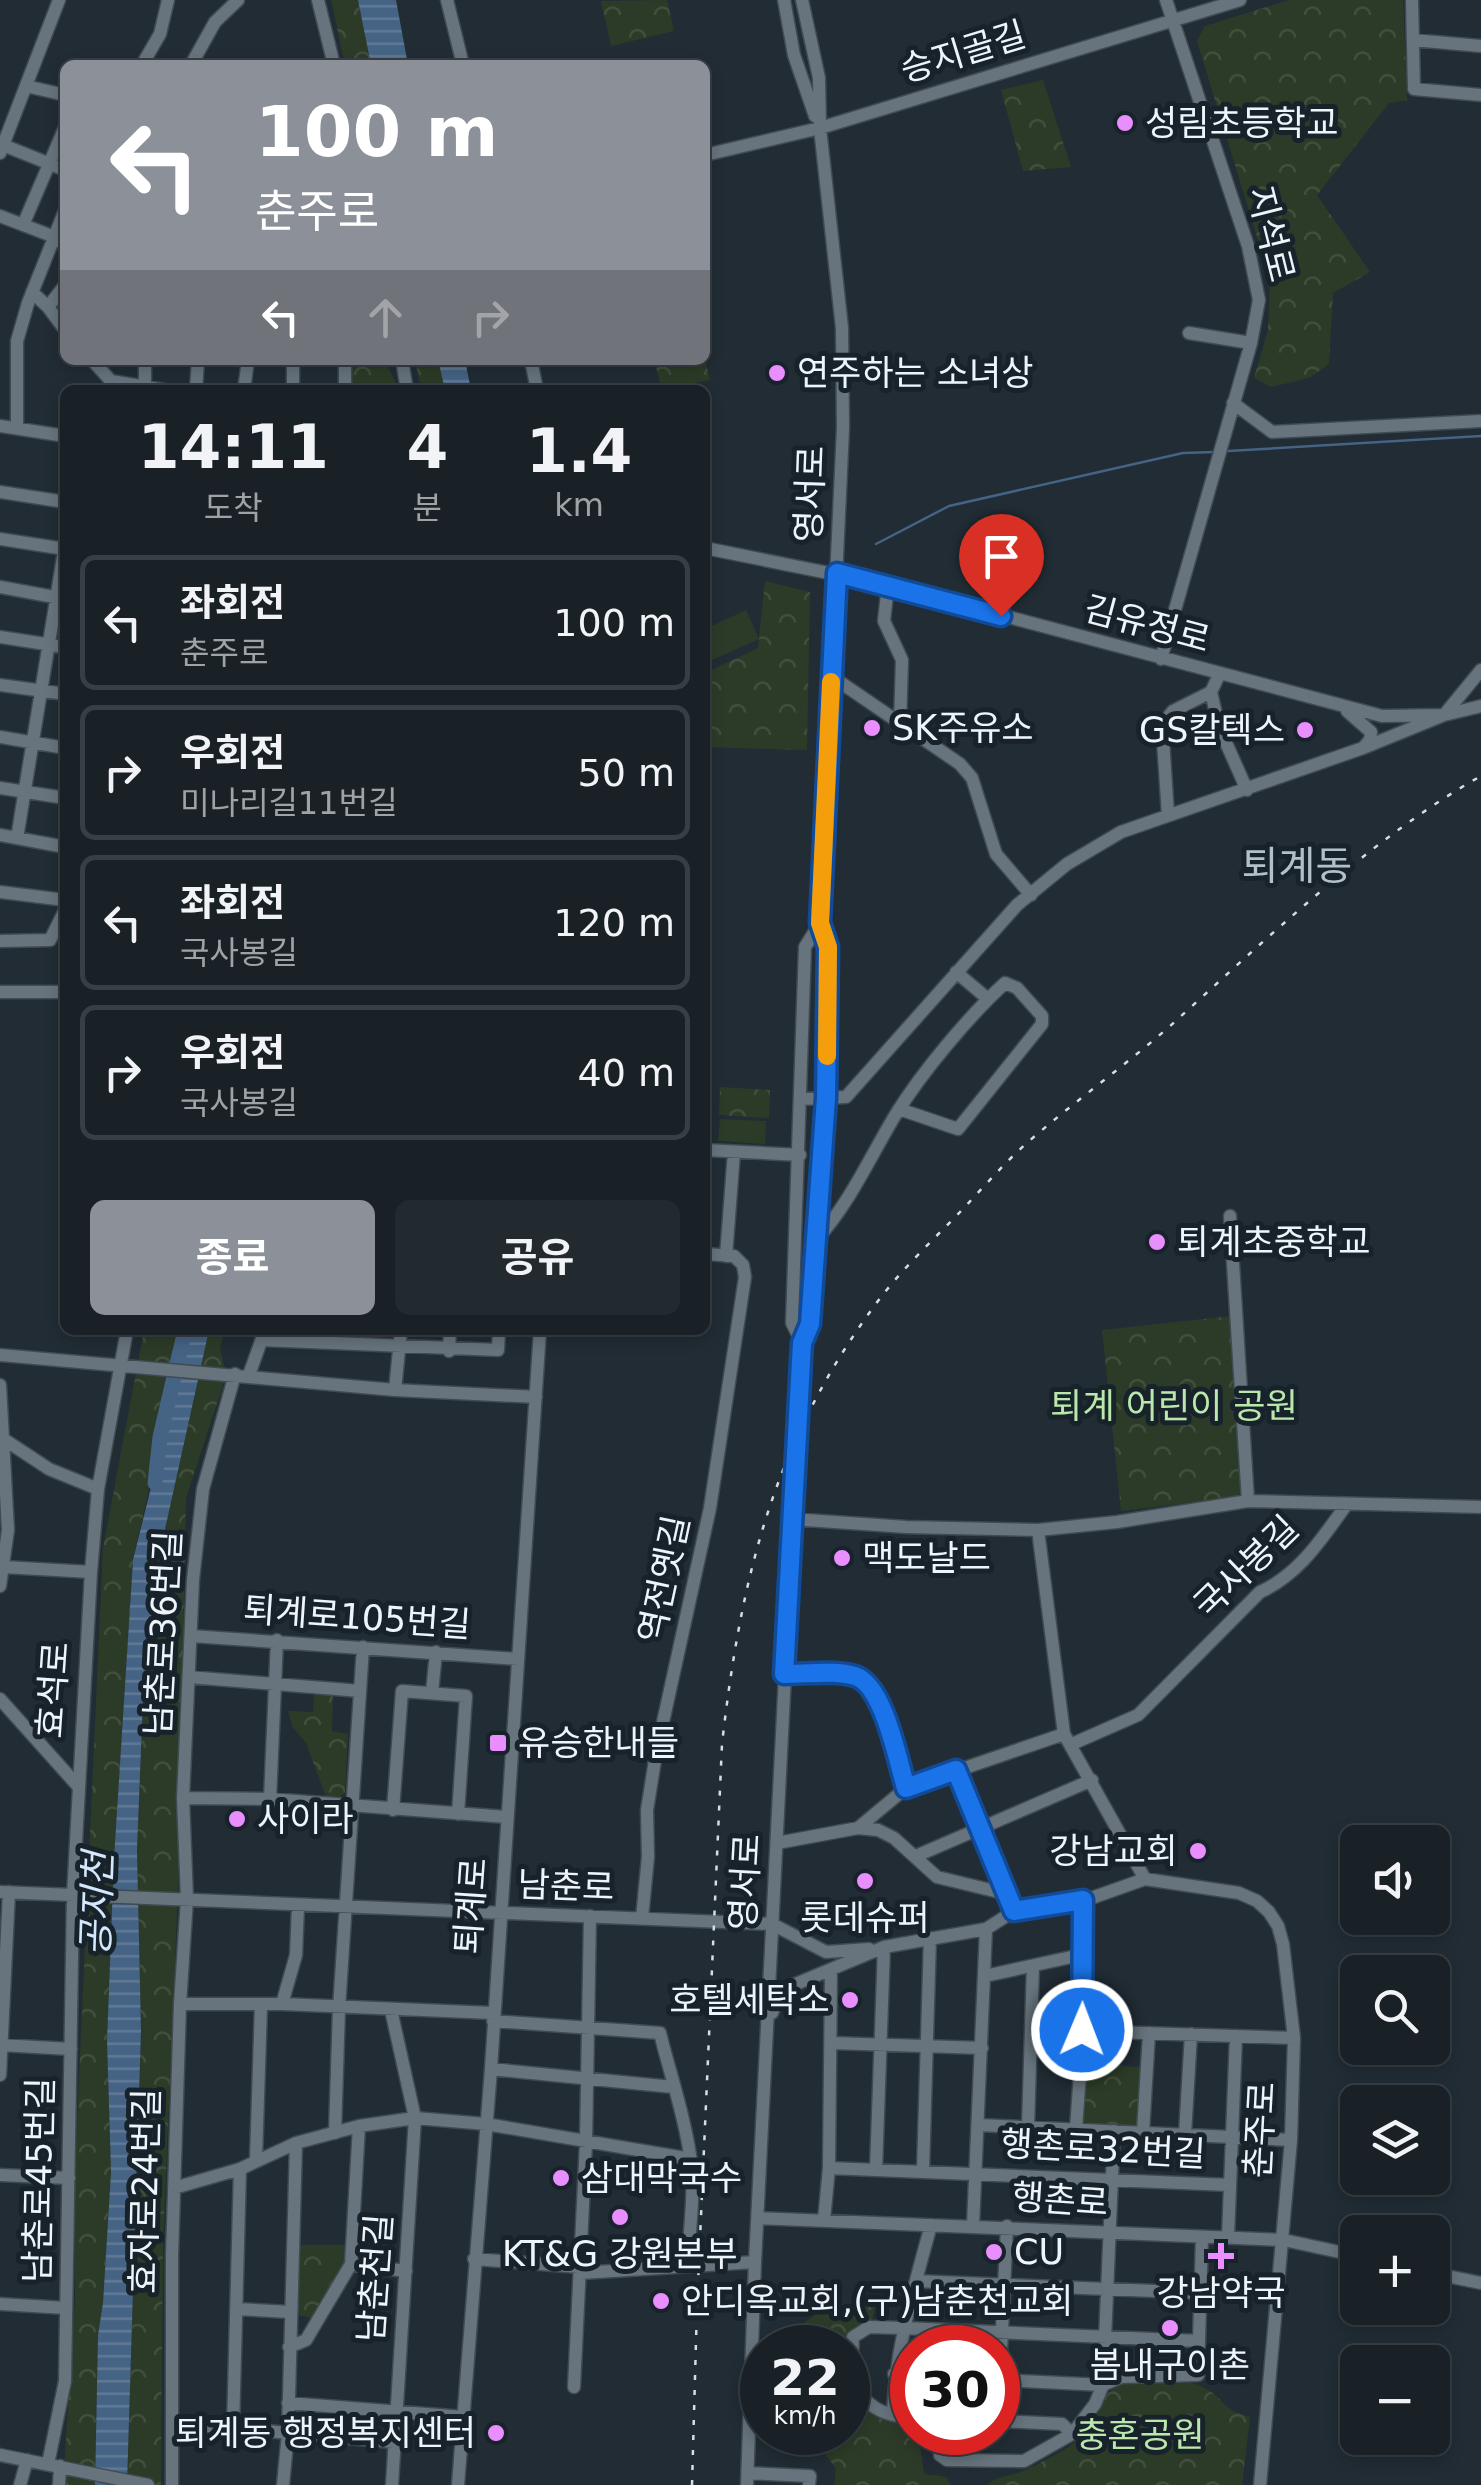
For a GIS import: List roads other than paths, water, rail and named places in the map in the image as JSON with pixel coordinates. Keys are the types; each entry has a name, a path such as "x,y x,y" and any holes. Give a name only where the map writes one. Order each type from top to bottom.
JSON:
{"street":[{"path":"58,0 2,149 60,168"},
{"path":"145,60 160,34 168,0"},
{"path":"195,60 215,22 238,0"},
{"path":"318,0 333,60"},
{"path":"447,0 462,60"},
{"name":"영서로","path":"784,0 794,54 820,128"},
{"name":"영서로","path":"748,2479 792,1519 802,1343 810,1324 826,1098 828,947 820,923 843,428 842,328 820,128 819,78 802,0"},
{"name":"지석로","path":"1161,659 1216,471 1259,300 1248,246 1166,0"},
{"name":"승지골길","path":"820,128 1240,0"},
{"path":"1412,0 1414,89 1481,95"},
{"path":"1413,40 1481,46"},
{"path":"794,54 806,59 813,52"},
{"path":"26,86 60,94"},
{"path":"710,154 820,128"},
{"path":"23,225 60,139"},
{"path":"0,216 60,241"},
{"path":"17,428 17,341 60,220"},
{"path":"32,292 60,323"},
{"path":"48,307 60,292"},
{"path":"1188,333 1250,343"},
{"path":"97,365 111,380 139,385"},
{"path":"0,388 16,398"},
{"path":"1233,403 1272,432 1481,421"},
{"path":"0,426 60,435"},
{"path":"0,492 60,501"},
{"path":"0,539 60,546"},
{"name":"김유정로","path":"710,549 888,585 1382,716 1444,715 1481,706"},
{"path":"888,585 884,622 902,660 900,724"},
{"path":"0,587 60,598 47,644 16,838"},
{"path":"0,638 60,646"},
{"path":"801,1099 846,1097 1018,904 1067,864 1121,832 1363,748 1444,715 1481,670"},
{"path":"1168,814 1162,725 1173,710 1211,692 1220,674"},
{"path":"831,676 960,764 972,778 996,854 1031,895"},
{"path":"0,685 60,693"},
{"path":"1211,692 1219,727 1247,790"},
{"path":"1340,706 1370,732 1370,740 1363,748"},
{"path":"0,737 60,747"},
{"path":"0,788 60,797"},
{"path":"0,836 60,846"},
{"path":"0,892 60,899"},
{"path":"0,941 50,940 60,920"},
{"name":"영서로","path":"802,1343 792,1323 804,947 820,923"},
{"path":"956,972 988,998"},
{"path":"818,1239 899,1109 988,998 1005,982 1016,988 1042,1016 1042,1024 958,1129 899,1109"},
{"path":"0,992 60,992"},
{"path":"710,1150 800,1155"},
{"name":"역전옛길","path":"642,1918 648,1858 647,1810 710,1508 745,1277 742,1264 730,1256 734,1152"},
{"path":"1230,1216 1248,1501"},
{"path":"710,1254 730,1256"},
{"name":"효석로","path":"79,1896 77,1786 90,1572 98,1489 125,1365 127,1335"},
{"path":"264,1335 448,1351 498,1350 499,1335"},
{"name":"남춘로36번길","path":"182,1899 193,1580 202,1490 242,1374 264,1335"},
{"path":"396,1390 400,1335"},
{"path":"448,1351 450,1335"},
{"name":"퇴계로","path":"458,2485 491,2070 540,1335"},
{"path":"0,1354 396,1390 536,1397"},
{"path":"0,1385 5,1440 4,1567 0,1586"},
{"path":"5,1440 49,1468 98,1489"},
{"path":"792,1519 1038,1530 1248,1501 1481,1507"},
{"name":"국사봉길","path":"906,1788 1138,1715 1260,1592 1283,1582 1304,1562 1347,1504"},
{"path":"1038,1530 1068,1739 1145,1879"},
{"path":"4,1567 90,1572"},
{"name":"퇴계로105번길","path":"191,1636 518,1660"},
{"path":"270,1799 278,1640"},
{"path":"334,2133 363,1647"},
{"path":"432,1693 436,1652"},
{"path":"784,1674 854,1675 864,1680 885,1714 906,1788 858,1828"},
{"path":"189,1677 360,1691"},
{"path":"394,1810 402,1691 466,1696 458,1814"},
{"path":"0,1699 77,1786"},
{"path":"0,1724 13,1716"},
{"path":"956,1770 1014,1911"},
{"path":"916,1856 1092,1780"},
{"path":"183,1798 270,1799 508,1817"},
{"path":"777,1842 858,1828 878,1830 937,1876 1007,1894"},
{"name":"춘주로","path":"768,2024 786,1990 884,1947 986,1929 1014,1911 1083,1900 1145,1879 1239,1893 1270,1912 1283,1944 1294,2038 1284,2240 1260,2485"},
{"path":"0,2075 5,1892 79,1896"},
{"name":"남춘로","path":"79,1896 772,1924"},
{"name":"남춘로45번길","path":"59,2485 79,1896"},
{"name":"효자로24번길","path":"172,2485 174,2188 182,1899"},
{"path":"1076,2129 1083,1900"},
{"path":"282,2004 296,1955 298,1906"},
{"path":"574,2387 586,2142 590,1916"},
{"path":"772,1924 826,1952 884,1947 876,2170"},
{"path":"973,2226 986,1929"},
{"path":"924,2171 930,1938"},
{"path":"985,1976 1084,1954"},
{"path":"1028,2127 1033,1966"},
{"path":"824,2220 829,2168 831,1971"},
{"path":"180,2004 391,2010 660,2033 673,2086 680,2098 692,2159 688,2264"},
{"path":"256,2159 261,2005"},
{"name":"남춘천길","path":"391,2010 415,2118 392,2485"},
{"path":"1082,2030 1294,2038"},
{"path":"1143,2132 1148,2033"},
{"path":"1185,2134 1192,2034"},
{"name":"행촌로32번길","path":"1228,2238 1236,2036"},
{"path":"832,2043 982,2048"},
{"path":"1,2045 71,2048"},
{"path":"491,2070 673,2086"},
{"path":"174,2188 240,2168 296,2143 359,2126 415,2118 486,2124 692,2159"},
{"path":"979,2125 1291,2140"},
{"path":"289,2346 306,2340 351,2264 359,2126"},
{"path":"940,2455 948,2460 1024,2461 1072,2434 1095,2404 1104,2384 1114,2131"},
{"path":"283,2485 288,2433 296,2143"},
{"path":"234,2428 240,2168"},
{"name":"행촌로32번길","path":"829,2168 1229,2185"},
{"path":"0,2175 69,2178"},
{"name":"행촌로","path":"758,2218 1284,2240 1340,2252"},
{"path":"905,2325 931,2224"},
{"path":"1004,2325 1007,2226"},
{"path":"1020,2381 1104,2384 1121,2376 1198,2375 1202,2238"},
{"path":"474,2259 580,2270 755,2262"},
{"path":"351,2264 406,2272"},
{"path":"1450,2277 1481,2283"},
{"path":"916,2281 1202,2293"},
{"path":"0,2304 66,2308"},
{"path":"237,2309 290,2312"},
{"path":"890,2328 869,2328 853,2337 851,2366 859,2394 880,2412 890,2414"},
{"path":"1020,2333 1199,2341"},
{"path":"288,2403 464,2417"},
{"path":"1020,2422 1062,2424 1072,2434"},
{"path":"172,2423 394,2442"},
{"path":"0,2455 148,2485"},
{"path":"20,2485 27,2460"},
{"path":"748,2479 810,2476 809,2485"}],"water":[{"path":"358,0 396,0 407,60 370,60"},
{"path":"439,365 466,365 470,385 444,385"},
{"path":"189,1335 208,1335 158,1561 143,1699 137,1850 141,2030 127,2485 95,2485 98,2335 111,2172 107,2041 114,1858 133,1560"}],"waterway":[{"path":"1228,451 1481,436"},
{"path":"876,544 949,506 1183,453 1215,452"},
{"name":"공지천","path":"155,1483 160,1437 184,1335"}],"railway":[{"path":"692,2485 722,1744 752,1567 768,1512 812,1405 878,1301 1010,1159 1169,1027 1359,860 1481,776"}],"place":[{"name":"성림초등학교","path":"1125,123"},
{"name":"연주하는 소녀상","path":"777,373"},
{"name":"SK주유소","path":"872,728"},
{"name":"GS칼텍스","path":"1305,730"},
{"name":"퇴계초중학교","path":"1157,1242"},
{"name":"맥도날드","path":"842,1558"},
{"name":"유승한내들","path":"498,1743"},
{"name":"사이라","path":"237,1819"},
{"name":"강남교회","path":"1198,1851"},
{"name":"롯데슈퍼","path":"865,1881"},
{"name":"호텔세탁소","path":"850,2000"},
{"name":"삼대막국수","path":"561,2178"},
{"name":"KT&G 강원본부","path":"620,2217"},
{"name":"CU","path":"994,2252"},
{"name":"강남약국","path":"1221,2256"},
{"name":"안디옥교회,(구)남춘천교회","path":"661,2301"},
{"name":"봄내구이촌","path":"1170,2328"},
{"name":"퇴계동 행정복지센터","path":"496,2433"}],"district":[{"name":"퇴계동","path":"1297,866"}],"park label":[{"name":"퇴계 어린이 공원","path":"1174,1406"},
{"name":"충혼공원","path":"1140,2435"}]}
